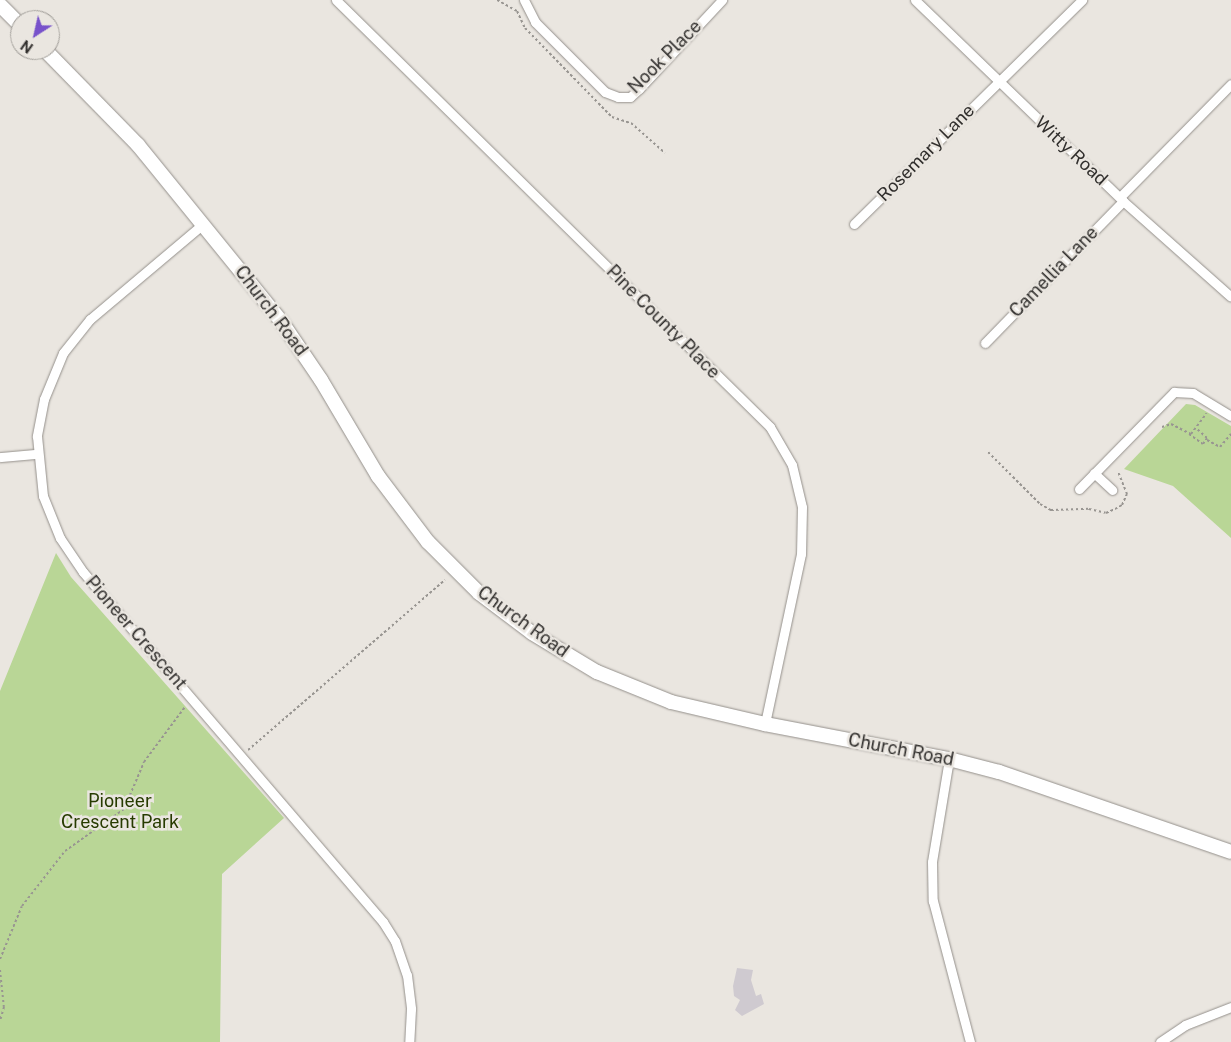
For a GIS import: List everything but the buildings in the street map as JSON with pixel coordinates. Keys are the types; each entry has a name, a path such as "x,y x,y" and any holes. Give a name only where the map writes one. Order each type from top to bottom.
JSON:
{"main road":[{"path":"0,5 10,15"},
{"name":"Church Road","path":"55,60 138,145 203,224 303,354 398,506 428,542 479,593 532,633 597,672 671,702 765,724 949,759 999,772 1231,852"}],"street":[{"name":"Pine County Place","path":"336,0 770,427 792,465 802,507 801,554 765,724"},
{"name":"Nook Place","path":"524,0 535,22 606,92 618,97 630,97 722,0"},
{"name":"Witty Road","path":"915,0 1121,199 1231,297"},
{"name":"Rosemary Lane","path":"854,224 991,88 1000,84 1082,0"},
{"name":"Camellia Lane","path":"985,344 1231,84"},
{"name":"Pioneer Crescent","path":"203,224 103,307 71,341 56,366 44,399 36,454 39,477 50,518 71,556 383,922 395,941 407,975 411,1009 409,1042"},
{"path":"1079,489 1174,392 1193,393 1228,414 1231,405"},
{"path":"0,457 36,454"},
{"path":"1094,473 1112,490"},
{"path":"949,759 932,862 932,901 970,1042"},
{"path":"1160,1042 1186,1025 1231,1007"}],"path":[{"path":"1187,434 1197,429 1210,409"},
{"path":"1162,426 1171,424 1203,444 1206,440"},
{"path":"1197,429 1206,440 1220,447 1231,434"},
{"path":"988,452 1040,504 1051,510 1088,509 1106,513 1115,509 1122,505 1127,494 1118,472"},
{"path":"241,755 445,580"},
{"path":"0,959 22,906 65,851 124,810 144,762 192,698"},
{"path":"0,970 4,1007 0,1021"}],"green space":[{"path":"1186,404 1195,405 1231,426 1231,538 1173,486 1124,469"},
{"name":"Pioneer Crescent Park","path":"56,553 71,577 284,818 222,874 220,1042 0,1042 0,691"}]}
